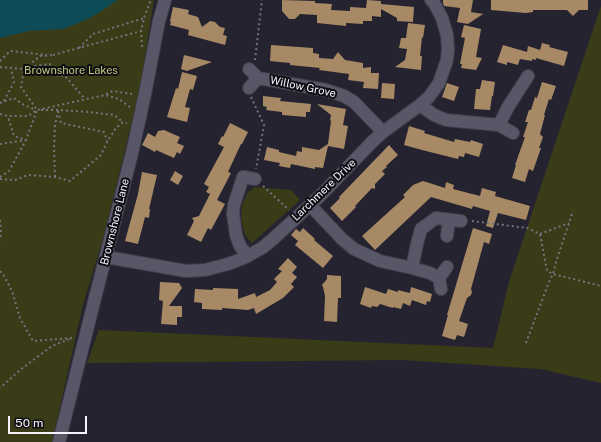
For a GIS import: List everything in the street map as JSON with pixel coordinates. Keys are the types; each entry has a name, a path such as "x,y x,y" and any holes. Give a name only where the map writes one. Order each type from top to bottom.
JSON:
{"street":[{"name":"Brownshore Lane","path":"59,442 94,298 134,146 159,21 165,0"},
{"name":"Larchmere Drive","path":"106,257 186,271 205,270 228,264 248,256 262,248 320,196 383,132 429,97 439,83 447,60 447,35 442,18 431,0"},
{"name":"Willow Grove","path":"248,69 258,78 326,90 344,96 354,102 383,132"},
{"path":"498,125 528,76"},
{"name":"Willow Grove","path":"249,88 258,78"},
{"path":"420,105 434,115 446,120 498,125 512,133"},
{"path":"248,256 240,246 236,235 233,214 234,205 243,177 254,179"},
{"path":"310,205 342,239 354,249 380,261 430,273 440,283 448,267"},
{"path":"412,268 421,230 436,218 455,220 447,236"}],"path":[{"path":"142,50 140,31 151,0"},
{"path":"248,69 255,62 262,0"},
{"path":"78,49 93,34 144,18"},
{"path":"37,110 21,87 24,69 40,56 54,56 140,31"},
{"path":"0,61 10,50 54,56"},
{"path":"0,67 24,69 50,64 53,75 65,76 85,99"},
{"path":"4,101 14,82 11,68"},
{"path":"249,88 250,96 264,126 254,179 297,216"},
{"path":"0,114 8,116 28,116 37,110 105,95 113,91 132,94"},
{"path":"105,95 119,99 131,109 134,108"},
{"path":"0,103 14,98 24,105 37,110 89,112 114,115 123,122 130,124"},
{"path":"0,178 9,171 26,140 37,110"},
{"path":"58,110 61,123 104,132 107,142"},
{"path":"55,177 54,143 58,110"},
{"path":"8,116 14,136 26,140"},
{"path":"0,178 14,180 28,175 55,177 70,181 101,155 116,128 123,122"},
{"path":"0,144 26,140"},
{"path":"526,343 553,274 572,211"},
{"path":"0,220 0,240"},
{"path":"455,220 527,228 540,234 569,223"},
{"path":"540,234 547,271 553,274 601,286"},
{"path":"0,271 12,291 20,318 33,341 72,338 52,346 20,370 0,388"}],"green space":[{"name":"Brownshore Lakes","path":"0,0 154,0 139,93 103,238 83,305 52,442 0,442"},
{"path":"601,6 601,383 541,369 403,360 87,363 99,330 493,348 509,282"},
{"path":"255,187 291,190 300,200 252,243 245,235 241,219 242,205 248,192"}],"water":[{"path":"0,0 118,0 92,17 63,29 28,31 0,38"}],"building":[{"path":"282,0 315,1 315,3 332,4 331,10 350,11 350,7 366,8 367,0 381,1 381,4 414,7 413,22 397,21 397,18 381,9 381,17 372,16 372,21 363,21 363,24 346,23 346,26 317,23 317,15 300,14 295,19 289,19 282,11"},
{"path":"443,0 473,0 471,12 483,14 468,24 457,22 460,8 444,6"},
{"path":"491,0 588,0 588,10 579,10 573,16 567,10 533,10 533,12 526,13 491,10"},
{"path":"173,7 189,10 188,14 198,17 202,27 210,21 215,22 220,27 225,28 223,35 227,36 225,45 188,35 189,30 170,25"},
{"path":"408,23 425,25 420,56 422,56 421,70 395,67 405,60 407,49 399,48 401,38 406,38"},
{"path":"464,25 481,29 476,57 482,58 476,70 461,68 462,64 460,64 465,38 461,37"},
{"path":"542,43 550,45 549,47 568,52 564,66 536,58 536,60 532,59 532,61 520,59 518,65 507,62 507,65 497,62 503,45 527,52 528,46 540,50"},
{"path":"271,45 313,48 313,53 319,54 319,58 333,59 338,52 345,60 363,63 363,68 371,67 371,73 379,73 378,89 363,88 364,82 348,80 349,74 319,70 320,68 290,65 290,63 270,61"},
{"path":"184,55 212,62 187,71 181,69"},
{"path":"182,72 197,76 193,90 190,89 185,107 190,108 187,122 167,117 176,88 178,89"},
{"path":"482,80 495,82 490,110 474,109 476,89 480,89"},
{"path":"542,82 556,86 551,100 549,99 544,115 540,134 543,137 539,148 541,148 533,171 529,169 525,182 512,178 525,137 523,137 528,122 525,122 535,97 537,98"},
{"path":"382,83 395,84 394,99 381,98"},
{"path":"447,83 459,87 454,101 442,97"},
{"path":"263,96 281,98 280,101 311,104 310,112 306,112 306,117 282,115 282,112 266,110 267,107 263,106"},
{"path":"317,104 346,109 343,125 348,126 344,149 328,146 323,168 315,167 315,169 291,164 290,168 279,166 280,163 264,160 267,147 279,150 279,152 296,156 297,151 302,152 302,147 319,150 328,144 331,115"},
{"path":"230,123 248,132 228,172 231,173 217,200 225,204 211,230 208,228 201,242 187,235 194,221 192,218 199,216 210,194 206,192 209,187 204,184 224,147 218,144"},
{"path":"409,126 425,131 424,133 454,142 455,139 470,142 471,140 483,144 479,157 465,153 464,157 459,156 458,159 404,145"},
{"path":"164,130 180,137 177,143 184,146 180,154 177,152 174,158 156,150 155,152 142,145 148,133 155,137 158,131"},
{"path":"389,145 398,155 382,171 385,174 375,184 375,189 372,188 342,221 330,208"},
{"path":"175,171 183,176 178,185 170,180"},
{"path":"142,172 157,175 149,209 149,218 145,217 138,244 125,241 138,194"},
{"path":"423,181 445,188 446,182 454,185 453,189 480,196 482,188 496,192 495,196 530,206 526,220 498,213 493,228 486,226 490,211 473,206 472,209 431,197 375,250 362,236 405,197 403,195 413,185"},
{"path":"303,228 315,239 314,240 333,256 323,268 295,245 298,241 291,235 296,229 300,232"},
{"path":"473,228 492,234 489,244 484,242 471,289 472,292 467,298 459,321 468,324 464,337 457,335 455,340 442,336"},
{"path":"288,258 297,267 292,273 297,277 291,284 294,287 283,298 256,314 254,308 248,310 222,308 222,310 202,309 202,303 194,302 195,289 238,289 238,299 255,293 256,297 270,290 277,282 274,279 282,271 278,269"},
{"path":"327,275 341,276 341,298 338,298 337,322 324,321 325,296 322,285 327,279"},
{"path":"160,282 179,283 182,288 169,306 182,306 182,317 177,317 177,325 161,324 163,301 159,300"},
{"path":"365,287 386,294 388,289 410,293 411,287 432,294 430,302 427,301 426,305 412,300 410,306 403,303 401,309 380,304 377,307 372,306 371,308 360,304"}]}
